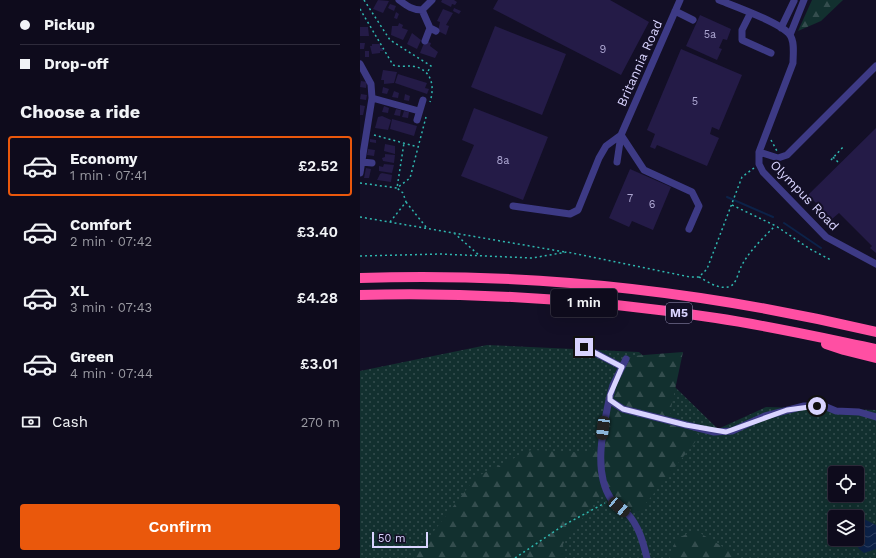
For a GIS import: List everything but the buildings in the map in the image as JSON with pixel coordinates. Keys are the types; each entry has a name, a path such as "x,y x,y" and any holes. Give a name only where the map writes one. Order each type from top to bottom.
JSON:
{"highway":[{"name":"M5","path":"360,278 393,277 517,280 595,285 804,315 876,332"},
{"name":"M5","path":"360,296 393,294 518,297 562,300 717,318 876,349"},
{"name":"M5","path":"795,332 844,350 876,358"}],"street":[{"path":"399,0 413,10 422,10 432,0"},
{"name":"Britannia Road","path":"621,135 680,0"},
{"path":"724,1 781,28 790,35 804,0"},
{"path":"781,28 794,1"},
{"path":"422,10 425,19 433,30 425,41"},
{"path":"675,11 693,20"},
{"path":"750,14 742,30 742,40 771,54"},
{"name":"Olympus Road","path":"790,35 793,49 793,63 759,152 759,164 763,172 826,237 876,264"},
{"path":"360,64 371,84 372,98 360,173"},
{"path":"759,152 780,158 791,151 876,66"},
{"path":"372,98 420,112"},
{"path":"417,120 423,100"},
{"path":"617,162 621,135"},
{"path":"513,206 570,214 578,210 606,146 621,135"},
{"path":"621,135 644,170 692,192 699,206 689,229"},
{"path":"362,162 372,163"},
{"path":"584,347 622,367"},
{"path":"626,359 613,385 603,428 600,458 603,476 611,500 628,514 636,525 647,558"},
{"path":"610,400 623,409 714,432 732,431 765,416 804,406 824,406 836,411 859,412 876,417"}],"path":[{"path":"364,0 390,40 431,66 427,73"},
{"path":"367,133 418,147"},
{"path":"771,137 771,142 777,151 791,151"},
{"path":"404,143 397,188 403,194 406,202 418,220 427,228"},
{"path":"831,160 844,146"},
{"path":"833,157 840,164"},
{"path":"699,277 707,270 742,177 750,171"},
{"path":"390,222 406,202"},
{"path":"731,204 776,226 810,249 831,260"},
{"path":"360,217 567,252 690,277 699,277 713,285 729,287 733,285 742,265 760,241 776,226"},
{"path":"453,232 480,256"},
{"path":"360,256 440,254 532,258 567,252"},
{"path":"515,558 564,525 611,500"}],"green space":[{"path":"812,0 843,0 821,21 798,31"},
{"path":"487,345 639,352 718,429 766,407 876,410 876,558 360,558 360,371"},
{"path":"683,352 670,413 700,436 638,513 602,493 563,544 564,558 413,558 476,477 531,450 592,453 615,390 631,356"},
{"path":"695,530 741,558 670,558 676,539"}],"water":[{"path":"864,519 876,525 876,549 864,553 857,546 864,546"}],"waterway":[{"path":"727,197 773,217"},
{"path":"784,223 821,248"}],"route":[{"path":"584,347 622,367 613,385 610,400 623,409 686,425 714,432 726,432 732,431 765,416 795,407 817,406"}]}
